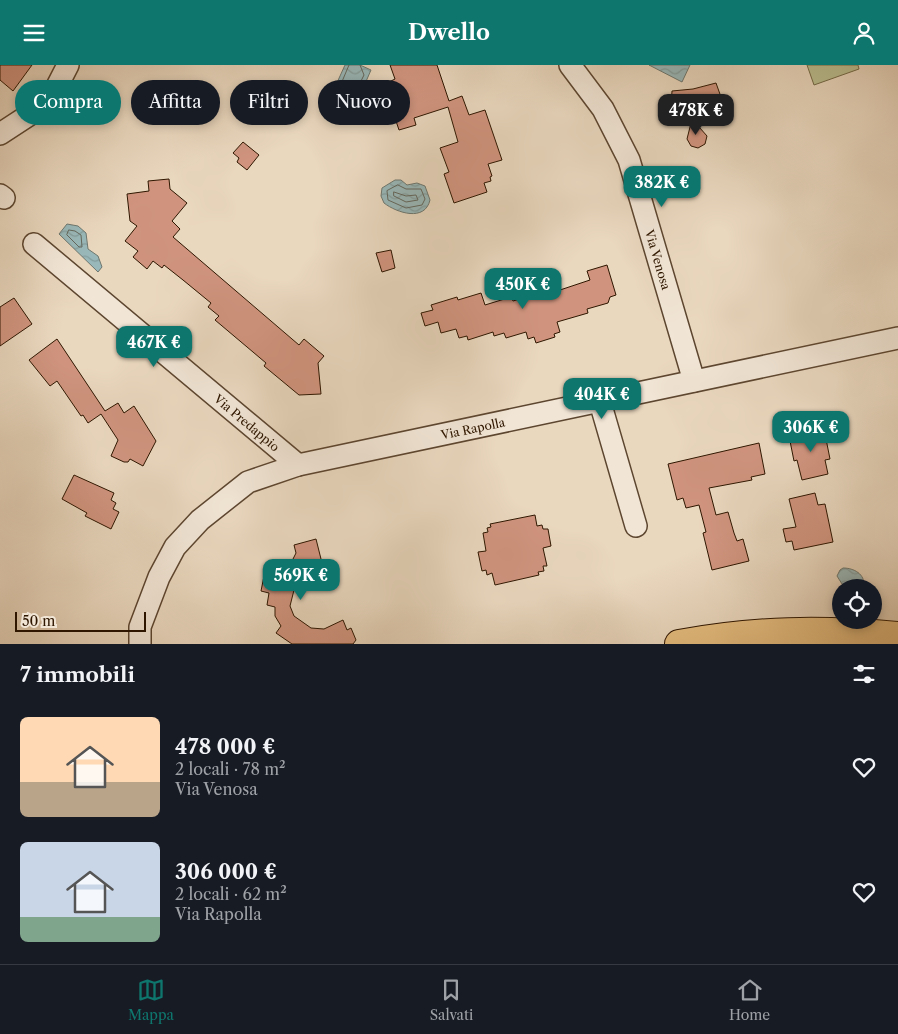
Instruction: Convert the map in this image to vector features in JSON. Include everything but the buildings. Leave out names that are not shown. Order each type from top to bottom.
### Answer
[{"type":"main road","points":[[679,644],[775,631],[827,631],[898,636]]},
{"type":"street","points":[[0,134],[49,102],[68,65]]},
{"type":"street","name":"Via Venosa","points":[[570,65],[603,109],[629,160],[694,381]]},
{"type":"street","name":"Via Predappio","points":[[34,244],[298,465]]},
{"type":"street","name":"Via Rapolla","points":[[140,644],[140,627],[159,577],[175,547],[200,520],[248,482],[298,465],[898,338]]},
{"type":"street","points":[[600,402],[636,526]]},
{"type":"green space","points":[[807,65],[858,65],[859,69],[814,85]]},
{"type":"water","points":[[345,65],[360,65],[371,70],[367,80],[338,80]]},
{"type":"water","points":[[649,65],[690,65],[682,82]]},
{"type":"water","points":[[395,180],[401,180],[407,185],[417,183],[425,186],[430,200],[427,207],[423,211],[410,213],[396,210],[384,203],[381,196],[382,188]]},
{"type":"water","points":[[67,224],[78,226],[86,233],[88,249],[98,256],[102,267],[98,272],[59,234]]},
{"type":"water","points":[[843,568],[851,569],[861,575],[863,579],[839,579],[837,576]]}]
